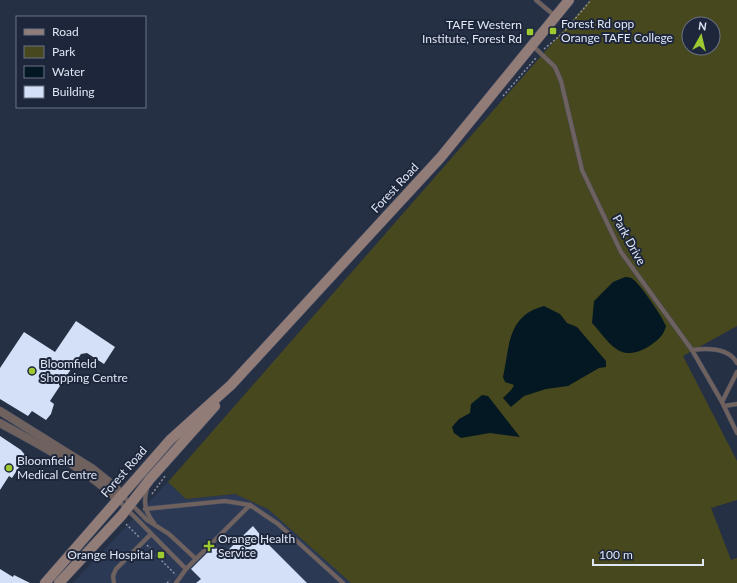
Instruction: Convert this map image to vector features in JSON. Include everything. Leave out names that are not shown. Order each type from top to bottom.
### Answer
[{"type":"main road","name":"Forest Road","points":[[45,583],[86,534],[120,498],[170,440],[231,385],[441,157],[568,0]]},
{"type":"main road","name":"Forest Road","points":[[59,583],[129,506],[150,479],[184,443],[224,396],[231,385]]},
{"type":"street","points":[[0,412],[93,469],[114,486],[120,498]]},
{"type":"street","points":[[0,423],[74,466],[120,498]]},
{"type":"lane","points":[[536,0],[555,16]]},
{"type":"lane","name":"Park Drive","points":[[532,45],[555,67],[561,80],[582,170],[621,252],[692,350],[723,404],[737,433]]},
{"type":"lane","points":[[692,350],[703,349],[722,352],[734,358],[737,363]]},
{"type":"lane","points":[[737,372],[723,404],[737,404]]},
{"type":"lane","points":[[150,479],[145,495],[145,509],[156,525]]},
{"type":"lane","points":[[120,498],[147,520],[169,534],[196,559]]},
{"type":"lane","points":[[145,509],[225,501],[250,505],[278,524],[343,583]]},
{"type":"lane","points":[[176,583],[186,569],[250,505]]},
{"type":"lane","points":[[129,506],[152,534],[186,569]]},
{"type":"lane","points":[[114,583],[113,576],[116,569],[152,534]]},
{"type":"path","points":[[540,53],[548,44],[563,33],[591,0]]},
{"type":"path","points":[[122,522],[141,539]]},
{"type":"path","points":[[146,545],[153,551]]},
{"type":"path","points":[[156,555],[176,574],[167,583]]},
{"type":"shaded area","name":"Orange Health Service","points":[[168,482],[186,499],[235,494],[268,509],[351,583],[73,583]]},
{"type":"green space","points":[[590,0],[737,0],[737,326],[683,356],[737,461],[737,500],[711,508],[731,560],[737,558],[737,583],[351,583],[268,509],[235,494],[186,499],[168,482]]},
{"type":"water","points":[[625,277],[632,278],[638,284],[647,295],[666,326],[662,335],[654,343],[640,351],[631,353],[617,349],[592,323],[594,301],[613,282]]},
{"type":"water","points":[[544,306],[560,314],[567,323],[577,327],[606,361],[606,367],[599,368],[568,386],[546,389],[524,396],[511,407],[503,398],[514,385],[505,382],[503,377],[512,333],[523,317]]},
{"type":"water","points":[[482,395],[488,396],[520,437],[490,433],[461,438],[454,433],[452,427],[459,419],[470,413],[471,404]]},
{"type":"building","name":"Bloomfield Shopping Centre","points":[[76,321],[115,347],[104,364],[87,353],[81,354],[50,401],[54,404],[51,414],[46,420],[32,411],[28,416],[0,399],[0,368],[24,332],[55,352]]},
{"type":"building","name":"Bloomfield Medical Centre","points":[[0,436],[21,450],[25,455],[23,461],[12,478],[9,476],[0,490]]},
{"type":"building","points":[[253,526],[267,543],[307,583],[196,583],[201,579],[191,569],[214,546],[223,555]]},
{"type":"building","points":[[0,569],[13,577],[14,575],[30,583],[0,583]]},
{"type":"place","name":"Forest Rd opp Orange TAFE College","points":[[553,31]]},
{"type":"place","name":"TAFE Western Institute, Forest Rd","points":[[530,32]]},
{"type":"place","name":"Bloomfield Shopping Centre","points":[[32,371]]},
{"type":"place","name":"Bloomfield Medical Centre","points":[[9,468]]},
{"type":"place","name":"Orange Health Service","points":[[209,546]]},
{"type":"place","name":"Orange Hospital","points":[[161,555]]}]
